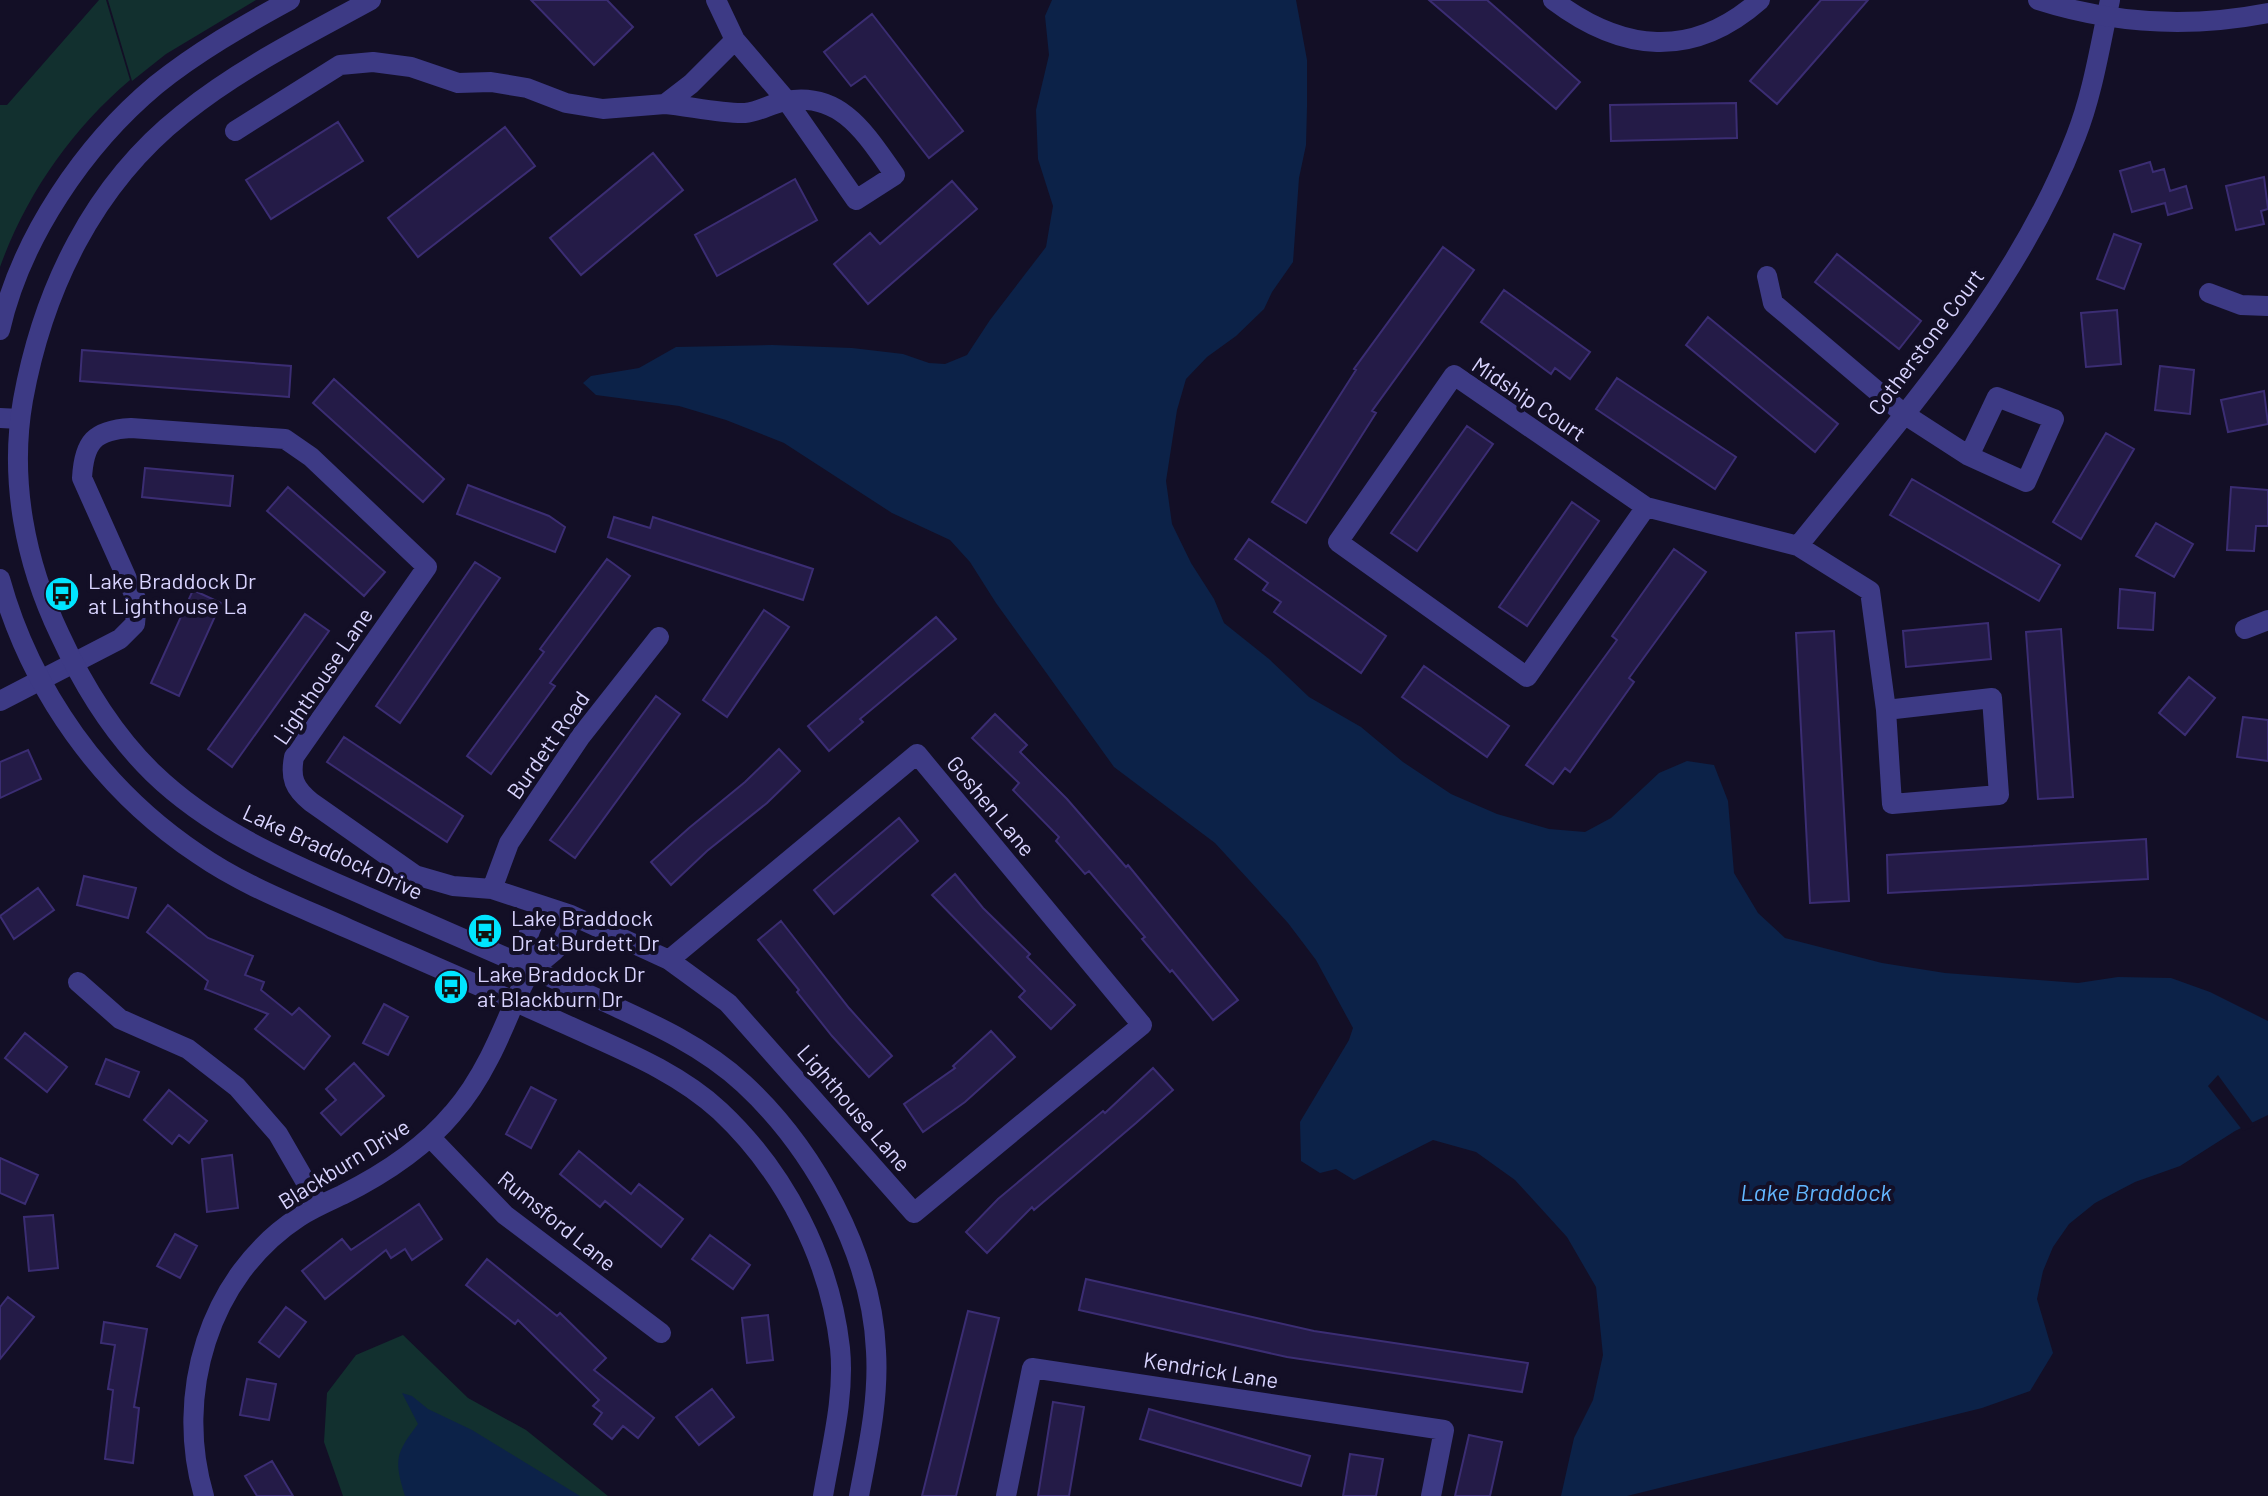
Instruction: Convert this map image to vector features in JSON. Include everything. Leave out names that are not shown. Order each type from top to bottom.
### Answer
[{"type":"street","points":[[0,330],[21,265],[43,222],[85,159],[118,120],[156,85],[290,0]]},
{"type":"street","name":"Lake Braddock Drive","points":[[371,0],[271,55],[181,115],[146,147],[94,212],[56,281],[10,419],[19,496],[39,584],[73,663],[93,697],[134,753],[183,799],[248,843],[659,1028],[709,1057],[742,1082],[771,1112],[821,1180],[844,1223],[861,1268],[876,1346],[876,1389],[859,1496]]},
{"type":"street","points":[[235,131],[340,65],[373,62],[411,67],[458,83],[491,82],[527,88],[566,103],[603,109],[665,104],[746,113],[787,101],[816,100],[847,114],[862,129],[895,175],[856,200],[787,101],[735,40],[716,0]]},
{"type":"street","points":[[1553,0],[1571,14],[1609,33],[1648,43],[1677,42],[1707,32],[1745,14],[1760,0]]},
{"type":"street","points":[[2038,0],[2197,23],[2268,13]]},
{"type":"street","name":"Cotherstone Court","points":[[1798,546],[1904,414],[1996,292],[2056,184],[2078,133],[2108,9]]},
{"type":"street","points":[[665,104],[691,84],[735,40]]},
{"type":"street","points":[[1767,276],[1773,303],[1904,414],[1969,456],[2026,482],[2054,419],[1997,397],[1969,456]]},
{"type":"street","points":[[2209,293],[2241,305],[2268,306]]},
{"type":"street","name":"Midship Court","points":[[1454,375],[1646,507],[1527,677],[1338,542],[1454,375]]},
{"type":"street","name":"Lighthouse Lane","points":[[0,701],[120,639],[135,624],[137,601],[82,478],[83,457],[94,438],[109,429],[131,428],[285,439],[311,457],[427,567],[294,757],[291,773],[296,790],[415,875],[453,886],[492,889],[571,915],[669,960],[728,1003],[914,1213],[1142,1025]]},
{"type":"street","points":[[1646,507],[1798,546],[1870,591],[1886,710],[1892,804],[1999,795],[1992,698],[1886,710]]},
{"type":"street","points":[[0,579],[40,680],[78,739],[107,777],[161,827],[230,875],[619,1048],[688,1087],[718,1109],[744,1136],[790,1199],[811,1238],[826,1279],[840,1349],[840,1387],[823,1496]]},
{"type":"street","points":[[2245,629],[2268,620]]},
{"type":"street","name":"Burdett Road","points":[[492,889],[509,843],[581,736],[659,637]]},
{"type":"street","name":"Goshen Lane","points":[[669,960],[917,754],[1142,1025]]},
{"type":"street","name":"Blackburn Drive","points":[[204,1496],[193,1448],[192,1419],[199,1366],[207,1338],[228,1292],[263,1248],[295,1220],[381,1174],[431,1138],[454,1113],[480,1074],[530,968],[526,941],[542,906]]},
{"type":"street","name":"Blackburn Drive","points":[[530,968],[557,952],[568,932],[571,915]]},
{"type":"street","points":[[78,982],[120,1019],[188,1049],[237,1087],[278,1134],[319,1205]]},
{"type":"street","name":"Rumsford Lane","points":[[431,1138],[505,1215],[661,1333]]},
{"type":"street","name":"Kendrick Lane","points":[[1006,1496],[1032,1368],[1444,1430],[1431,1496]]},
{"type":"green space","points":[[99,0],[106,0],[130,80],[88,120],[53,165],[23,214],[0,267],[0,105],[7,105]]},
{"type":"green space","points":[[108,0],[256,0],[166,54],[132,81]]},
{"type":"green space","points":[[403,1335],[468,1398],[526,1430],[608,1496],[343,1496],[324,1442],[327,1393],[356,1355]]},
{"type":"water","name":"Lake Braddock","points":[[1052,0],[1296,0],[1307,60],[1307,107],[1306,145],[1299,178],[1293,262],[1264,309],[1186,379],[1177,410],[1166,481],[1172,524],[1224,623],[1309,697],[1361,727],[1403,762],[1451,794],[1497,814],[1549,829],[1585,832],[1611,818],[1659,773],[1687,761],[1714,765],[1728,801],[1734,873],[1758,913],[1785,938],[1882,963],[1945,973],[2078,983],[2118,977],[2171,978],[2210,992],[2268,1021],[2268,1115],[2235,1131],[2180,1166],[2135,1182],[2095,1203],[2069,1224],[2053,1247],[2043,1271],[2037,1299],[2053,1353],[2030,1391],[1982,1408],[1627,1496],[1561,1496],[1574,1438],[1593,1400],[1603,1355],[1596,1287],[1567,1237],[1515,1180],[1476,1152],[1433,1140],[1354,1180],[1336,1169],[1320,1173],[1301,1161],[1300,1122],[1349,1040],[1353,1028],[1316,960],[1288,923],[1215,843],[1114,767],[970,562],[950,540],[892,513],[784,443],[726,420],[679,406],[596,395],[583,383],[591,376],[639,368],[676,347],[772,345],[852,348],[903,354],[929,363],[945,364],[967,355],[1046,247],[1053,206],[1038,159],[1036,110],[1049,55],[1045,16]]},
{"type":"water","points":[[402,1393],[472,1430],[580,1496],[405,1496],[399,1474],[399,1458],[418,1424]]},
{"type":"pier","points":[[2218,1075],[2255,1126],[2243,1131],[2208,1086]]},
{"type":"building","points":[[531,0],[607,0],[633,27],[594,65]]},
{"type":"building","points":[[1429,0],[1487,0],[1580,82],[1556,109]]},
{"type":"building","points":[[1821,0],[1868,0],[1777,104],[1750,81]]},
{"type":"building","points":[[872,14],[963,131],[929,158],[865,76],[851,86],[824,52]]},
{"type":"building","points":[[1736,103],[1737,138],[1611,141],[1610,105]]},
{"type":"building","points":[[338,122],[363,161],[271,219],[246,180]]},
{"type":"building","points":[[505,127],[535,166],[418,257],[388,218]]},
{"type":"building","points":[[653,153],[683,190],[581,275],[550,238]]},
{"type":"building","points":[[2150,162],[2153,172],[2164,169],[2170,191],[2186,186],[2192,208],[2168,215],[2165,203],[2132,212],[2120,171]]},
{"type":"building","points":[[2264,177],[2268,209],[2261,211],[2264,224],[2236,230],[2226,186]]},
{"type":"building","points":[[795,179],[817,220],[717,276],[695,235]]},
{"type":"building","points":[[952,181],[977,209],[868,304],[834,264],[870,233],[880,244]]},
{"type":"building","points":[[2114,234],[2141,244],[2124,289],[2097,279]]},
{"type":"building","points":[[1443,247],[1474,270],[1372,411],[1376,413],[1306,523],[1272,502],[1354,369]]},
{"type":"building","points":[[1837,254],[1921,321],[1899,349],[1815,282]]},
{"type":"building","points":[[1504,290],[1590,352],[1570,379],[1555,368],[1551,374],[1481,322]]},
{"type":"building","points":[[2117,310],[2121,364],[2086,367],[2081,313]]},
{"type":"building","points":[[1708,317],[1838,424],[1815,452],[1686,345]]},
{"type":"building","points":[[82,350],[291,366],[289,397],[80,381]]},
{"type":"building","points":[[2160,366],[2194,370],[2190,414],[2155,410]]},
{"type":"building","points":[[1617,378],[1736,457],[1715,489],[1596,409]]},
{"type":"building","points":[[334,379],[444,479],[423,502],[313,403]]},
{"type":"building","points":[[2264,391],[2268,424],[2228,432],[2221,400]]},
{"type":"building","points":[[1467,426],[1493,444],[1417,551],[1391,533]]},
{"type":"building","points":[[2106,433],[2134,449],[2081,539],[2053,522]]},
{"type":"building","points":[[145,468],[233,476],[230,506],[142,497]]},
{"type":"building","points":[[1912,479],[2060,565],[2039,601],[1890,515]]},
{"type":"building","points":[[468,485],[549,516],[565,527],[555,552],[457,514]]},
{"type":"building","points":[[288,487],[385,572],[364,596],[267,511]]},
{"type":"building","points":[[2231,487],[2268,490],[2268,526],[2256,526],[2254,551],[2227,550]]},
{"type":"building","points":[[1572,502],[1599,521],[1527,626],[1499,607]]},
{"type":"building","points":[[614,517],[650,528],[653,517],[813,569],[803,600],[608,537]]},
{"type":"building","points":[[2156,523],[2193,544],[2174,577],[2136,556]]},
{"type":"building","points":[[1249,539],[1386,636],[1361,673],[1274,612],[1281,602],[1263,590],[1268,583],[1235,559]]},
{"type":"building","points":[[1674,549],[1706,572],[1629,678],[1634,682],[1570,772],[1565,768],[1553,784],[1526,765],[1617,640],[1612,636]]},
{"type":"building","points":[[607,559],[630,576],[550,683],[555,686],[491,774],[467,756],[544,652],[540,649]]},
{"type":"building","points":[[475,562],[500,578],[400,723],[376,706]]},
{"type":"building","points":[[2120,589],[2155,593],[2153,630],[2118,628]]},
{"type":"building","points":[[193,590],[221,603],[179,696],[151,683]]},
{"type":"building","points":[[764,610],[789,627],[727,717],[703,700]]},
{"type":"building","points":[[305,614],[329,631],[232,767],[208,749]]},
{"type":"building","points":[[936,617],[956,639],[860,719],[863,722],[829,751],[808,726]]},
{"type":"building","points":[[1988,623],[1991,659],[1906,667],[1903,631]]},
{"type":"building","points":[[2061,629],[2073,797],[2038,799],[2026,632]]},
{"type":"building","points":[[1834,631],[1849,901],[1810,903],[1796,633]]},
{"type":"building","points":[[1424,666],[1509,726],[1487,757],[1402,697]]},
{"type":"building","points":[[2189,677],[2215,698],[2185,735],[2159,713]]},
{"type":"building","points":[[656,696],[680,714],[575,858],[550,840]]},
{"type":"building","points":[[995,714],[1027,745],[1020,752],[1067,799],[1126,867],[1128,865],[1238,1000],[1213,1020],[1142,939],[1145,937],[1089,871],[1085,874],[1056,841],[1059,837],[1013,790],[1019,783],[972,738]]},
{"type":"building","points":[[2243,717],[2268,720],[2268,761],[2237,757]]},
{"type":"building","points":[[344,737],[463,816],[447,842],[327,762]]},
{"type":"building","points":[[779,749],[800,771],[671,885],[651,862]]},
{"type":"building","points":[[28,750],[41,779],[0,798],[0,762]]},
{"type":"building","points":[[899,818],[918,841],[834,914],[814,890]]},
{"type":"building","points":[[2146,839],[2148,879],[1888,893],[1887,855]]},
{"type":"building","points":[[955,874],[983,908],[1030,954],[1027,957],[1075,1005],[1051,1029],[1019,997],[1025,991],[932,895]]},
{"type":"building","points":[[84,876],[136,888],[128,918],[77,905]]},
{"type":"building","points":[[38,888],[54,910],[14,939],[0,916]]},
{"type":"building","points":[[168,905],[208,938],[253,956],[245,975],[264,982],[261,990],[292,1015],[299,1008],[330,1036],[304,1069],[255,1029],[268,1014],[205,989],[208,981],[147,932]]},
{"type":"building","points":[[781,921],[849,1008],[892,1056],[869,1077],[832,1036],[758,940]]},
{"type":"building","points":[[384,1004],[408,1017],[388,1055],[363,1043]]},
{"type":"building","points":[[991,1031],[1015,1057],[965,1102],[923,1132],[904,1104],[955,1068],[953,1066]]},
{"type":"building","points":[[25,1033],[67,1067],[47,1092],[5,1058]]},
{"type":"building","points":[[106,1059],[139,1072],[129,1097],[96,1084]]},
{"type":"building","points":[[354,1063],[384,1096],[341,1135],[321,1113],[336,1100],[326,1089]]},
{"type":"building","points":[[1153,1068],[1173,1090],[1136,1123],[1034,1210],[1032,1207],[987,1253],[966,1232],[998,1199],[1103,1111],[1105,1113]]},
{"type":"building","points":[[531,1087],[556,1100],[531,1148],[506,1134]]},
{"type":"building","points":[[169,1090],[207,1121],[189,1143],[179,1135],[172,1144],[144,1120]]},
{"type":"building","points":[[579,1151],[631,1194],[639,1184],[683,1219],[661,1247],[605,1201],[600,1207],[560,1174]]},
{"type":"building","points":[[232,1155],[238,1208],[207,1212],[202,1159]]},
{"type":"building","points":[[0,1158],[38,1175],[25,1204],[0,1193]]},
{"type":"building","points":[[419,1204],[442,1239],[412,1260],[405,1249],[391,1258],[386,1250],[325,1299],[302,1271],[342,1239],[351,1250]]},
{"type":"building","points":[[53,1215],[58,1268],[29,1271],[24,1217]]},
{"type":"building","points":[[175,1234],[197,1246],[180,1278],[157,1266]]},
{"type":"building","points":[[710,1235],[750,1265],[733,1289],[692,1259]]},
{"type":"building","points":[[487,1259],[557,1316],[560,1313],[606,1358],[594,1370],[654,1418],[638,1438],[623,1426],[612,1439],[594,1424],[602,1413],[593,1406],[599,1400],[518,1320],[515,1324],[466,1285]]},
{"type":"building","points":[[1086,1279],[1314,1331],[1528,1363],[1522,1392],[1287,1357],[1079,1310]]},
{"type":"building","points":[[8,1297],[34,1317],[0,1359],[0,1307]]},
{"type":"building","points":[[286,1307],[306,1322],[279,1357],[259,1342]]},
{"type":"building","points":[[968,1311],[999,1318],[956,1496],[922,1496]]},
{"type":"building","points":[[768,1315],[773,1360],[747,1363],[742,1318]]},
{"type":"building","points":[[104,1322],[147,1329],[134,1407],[139,1408],[133,1463],[105,1459],[113,1390],[108,1389],[115,1345],[101,1343]]},
{"type":"building","points":[[247,1379],[276,1384],[269,1420],[240,1415]]},
{"type":"building","points":[[712,1389],[734,1417],[699,1445],[676,1417]]},
{"type":"building","points":[[1053,1402],[1084,1407],[1069,1496],[1038,1496]]},
{"type":"building","points":[[1149,1409],[1310,1456],[1301,1486],[1140,1439]]},
{"type":"building","points":[[1469,1435],[1502,1442],[1490,1496],[1455,1496]]},
{"type":"building","points":[[1350,1454],[1383,1459],[1376,1496],[1343,1496]]},
{"type":"building","points":[[272,1461],[293,1496],[257,1496],[245,1476]]},
{"type":"place","name":"Lake Braddock Dr at Lighthouse La","points":[[62,594]]},
{"type":"place","name":"Lake Braddock Dr at Burdett Dr","points":[[485,931]]},
{"type":"place","name":"Lake Braddock Dr at Blackburn Dr","points":[[451,987]]}]
